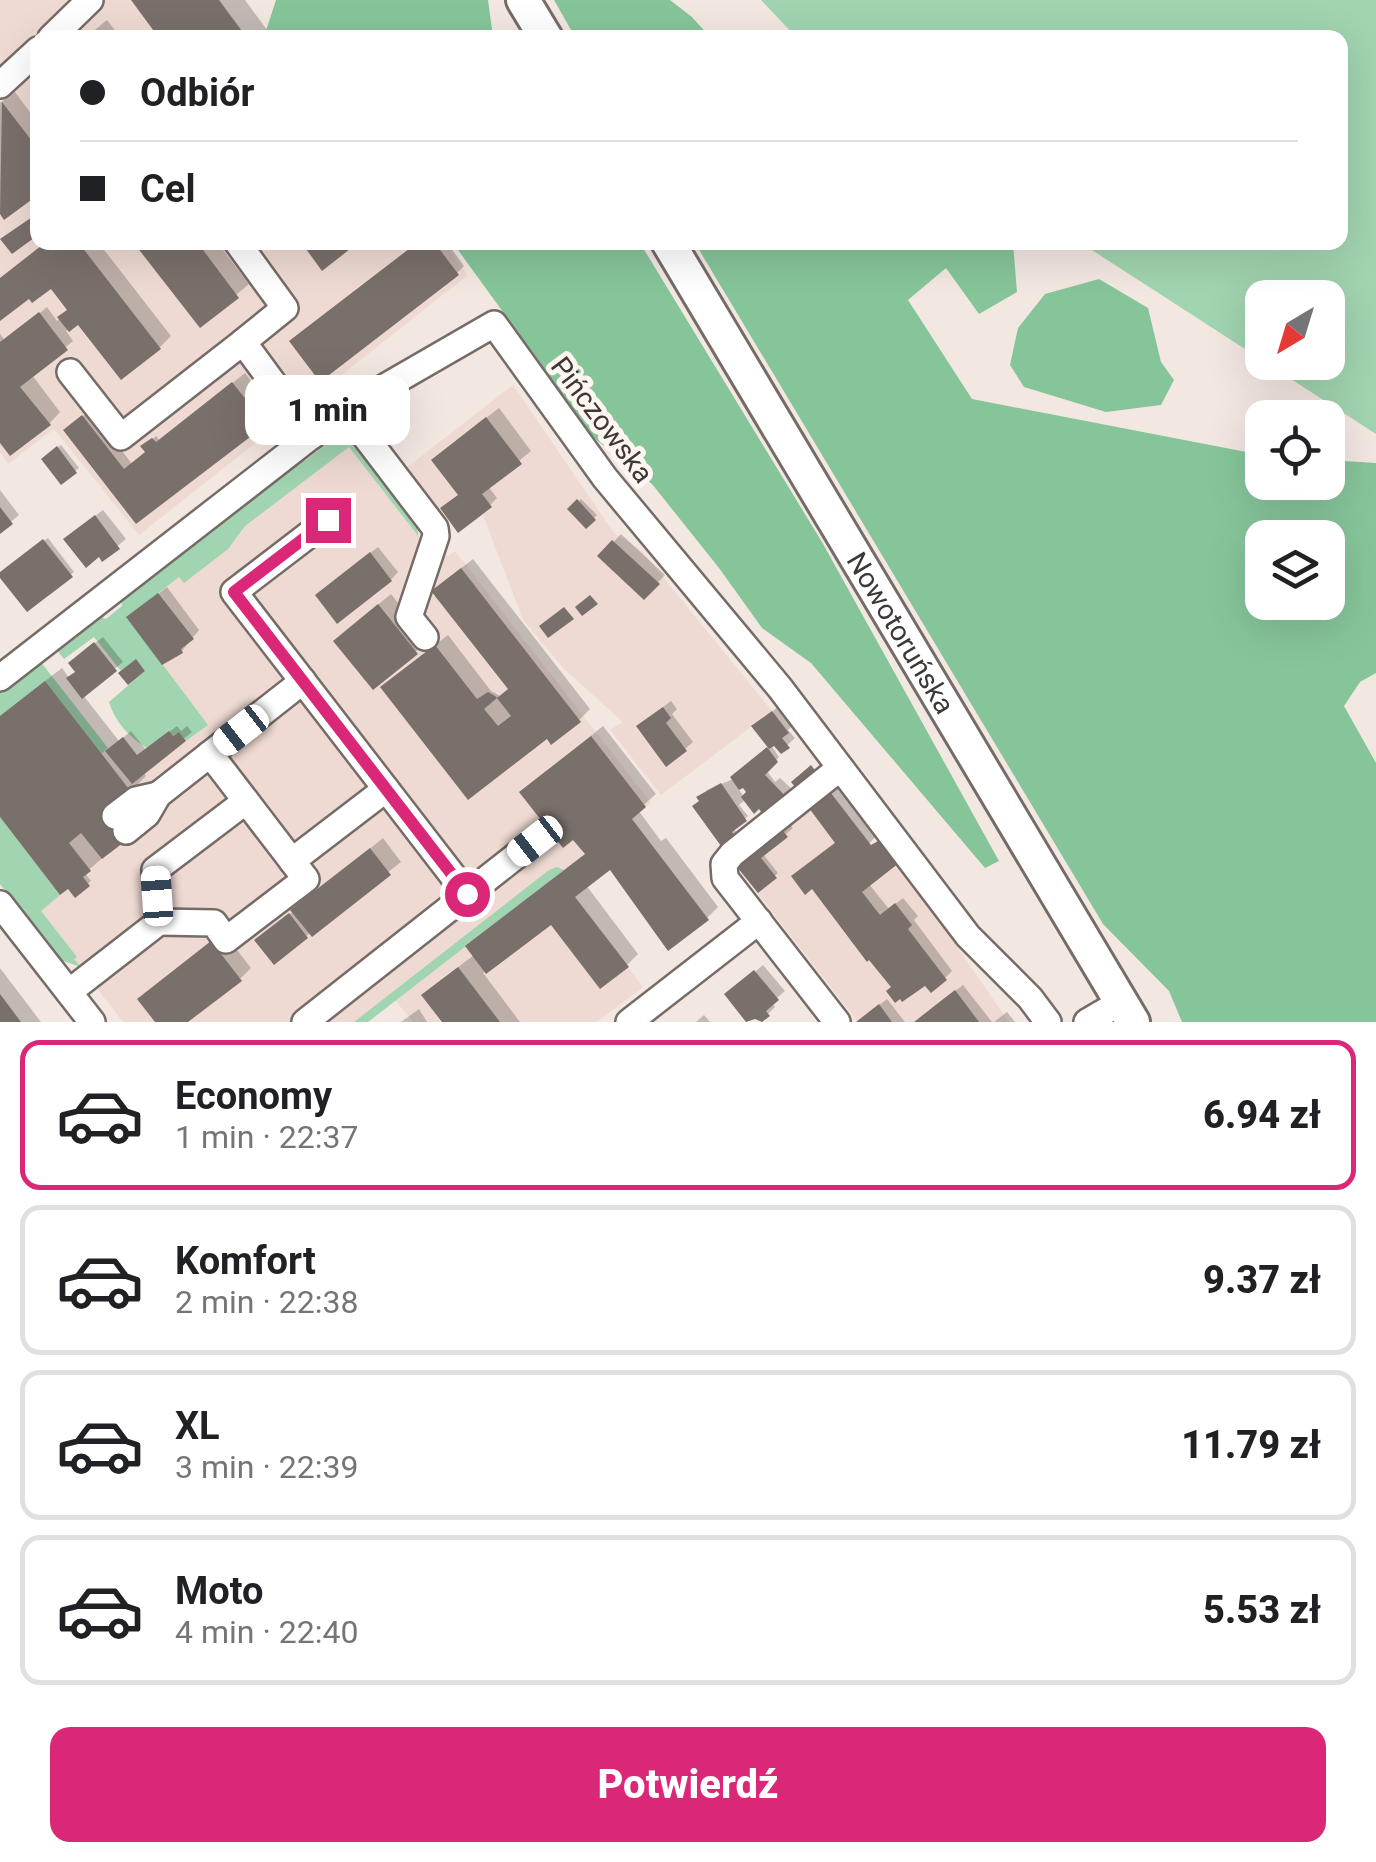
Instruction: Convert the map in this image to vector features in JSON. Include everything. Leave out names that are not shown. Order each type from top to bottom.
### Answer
[{"type":"main road","points":[[523,0],[541,30]]},
{"type":"main road","name":"Nowotoruńska","points":[[673,250],[1127,1012]]},
{"type":"street","points":[[58,30],[90,0]]},
{"type":"street","points":[[0,86],[30,58]]},
{"type":"street","points":[[70,372],[121,436],[285,308],[243,250]]},
{"type":"street","name":"Pińczowska","points":[[0,678],[345,410],[494,324],[605,478],[780,688],[968,936],[1030,998],[1048,1022]]},
{"type":"street","points":[[243,342],[312,436]]},
{"type":"street","points":[[345,410],[435,528],[436,536],[409,617],[424,636]]},
{"type":"street","points":[[328,520],[234,592],[467,894]]},
{"type":"street","points":[[120,824],[136,800],[158,795],[302,682]]},
{"type":"street","points":[[68,992],[159,922],[214,924],[226,940],[306,879],[210,754]]},
{"type":"street","points":[[837,1022],[725,878],[724,864],[840,768]]},
{"type":"street","points":[[292,861],[386,789]]},
{"type":"street","points":[[159,922],[155,870],[246,801]]},
{"type":"street","points":[[305,1022],[535,841]]},
{"type":"street","points":[[0,904],[92,1022]]},
{"type":"street","points":[[629,1022],[759,921]]},
{"type":"street","points":[[1088,1022],[1127,1012]]},
{"type":"shaded area","points":[[0,0],[219,0],[242,30],[30,30],[30,250],[450,250],[468,275],[139,535],[54,429],[8,464],[0,452]]},
{"type":"shaded area","points":[[513,385],[614,533],[641,550],[772,711],[661,795],[610,730],[623,722],[564,669],[523,620],[483,515],[458,533],[406,468]]},
{"type":"shaded area","points":[[342,437],[419,537],[448,556],[455,551],[651,803],[558,875],[643,987],[597,1022],[413,1022],[395,1000],[368,1022],[123,1022],[0,863],[0,699],[40,668],[131,784],[195,734],[105,620]]},
{"type":"shaded area","points":[[827,788],[870,845],[880,840],[899,863],[1009,1022],[858,1022],[733,862]]},
{"type":"green space","points":[[276,0],[488,0],[492,30],[266,30]]},
{"type":"green space","points":[[554,0],[670,0],[704,30],[571,30]]},
{"type":"green space","points":[[761,0],[1376,0],[1376,434],[1345,414],[1345,400],[1323,400],[1292,380],[1345,380],[1345,280],[1245,280],[1245,349],[1092,250],[1348,250],[1348,30],[789,30]]},
{"type":"green space","points":[[458,250],[644,250],[822,542],[999,861],[985,868],[811,663],[762,628],[652,484],[594,438]]},
{"type":"green space","points":[[699,250],[1014,250],[1017,292],[979,314],[946,268],[908,300],[972,399],[1245,452],[1245,500],[1345,500],[1345,461],[1376,463],[1376,673],[1360,682],[1344,706],[1376,763],[1376,1022],[1182,1022],[1169,991],[1103,924]]},
{"type":"green space","points":[[1099,279],[1148,308],[1161,362],[1174,380],[1161,405],[1106,412],[1024,387],[1010,365],[1018,328],[1045,294]]},
{"type":"green space","points":[[338,435],[354,443],[416,524],[419,537],[349,447],[245,526],[228,549],[184,583],[179,577],[127,617],[208,725],[186,741],[179,732],[147,748],[124,729],[109,702],[145,671],[136,660],[121,671],[94,637],[64,659],[56,649],[99,616],[106,619],[122,606],[121,598],[292,464],[306,460]]},
{"type":"green space","points":[[40,661],[108,748],[101,754],[45,682],[0,716],[0,691]]},
{"type":"green space","points":[[0,817],[60,895],[41,911],[81,967],[60,960],[0,884]]},
{"type":"green space","points":[[549,870],[564,870],[368,1022],[354,1022]]},
{"type":"building","points":[[131,0],[219,0],[241,30],[153,30]]},
{"type":"building","points":[[2,102],[30,139],[30,201],[4,220],[0,214]]},
{"type":"building","points":[[30,218],[30,241],[12,254],[0,239]]},
{"type":"building","points":[[36,250],[84,250],[161,349],[121,380],[78,325],[69,332],[57,317],[67,310],[51,289],[32,303],[29,299],[0,321],[0,278]]},
{"type":"building","points":[[139,250],[203,250],[239,298],[200,328]]},
{"type":"building","points":[[307,250],[349,250],[322,271]]},
{"type":"building","points":[[408,250],[440,250],[459,275],[320,382],[289,341]]},
{"type":"building","points":[[39,312],[68,350],[20,387],[51,425],[10,456],[0,443],[0,342]]},
{"type":"building","points":[[232,382],[266,425],[136,524],[63,430],[82,415],[124,469],[145,452],[140,446],[152,438],[156,442]]},
{"type":"building","points":[[486,417],[522,464],[482,494],[492,507],[458,533],[440,508],[458,495],[431,460]]},
{"type":"building","points":[[57,446],[77,473],[61,485],[41,459]]},
{"type":"building","points":[[577,499],[596,520],[586,529],[567,509]]},
{"type":"building","points":[[0,507],[13,524],[0,534]]},
{"type":"building","points":[[95,515],[120,549],[102,562],[99,557],[86,568],[63,539]]},
{"type":"building","points":[[43,539],[73,577],[27,612],[0,578],[0,572]]},
{"type":"building","points":[[612,540],[660,584],[644,600],[597,556]]},
{"type":"building","points":[[370,552],[392,581],[337,624],[315,595]]},
{"type":"building","points":[[461,568],[581,722],[551,745],[547,739],[468,800],[380,687],[435,645],[477,699],[488,692],[497,698],[508,689],[431,591]],"holes":[[[497,698],[511,716],[498,726],[484,709]]]},
{"type":"building","points":[[158,593],[194,639],[181,649],[183,653],[162,665],[126,617]]},
{"type":"building","points":[[590,595],[598,604],[582,616],[575,607]]},
{"type":"building","points":[[378,604],[418,654],[373,690],[333,641]]},
{"type":"building","points":[[564,607],[574,619],[548,638],[539,626]]},
{"type":"building","points":[[94,642],[117,671],[82,699],[66,678],[75,672],[68,663]]},
{"type":"building","points":[[136,659],[145,671],[128,685],[118,673]]},
{"type":"building","points":[[45,681],[132,793],[128,839],[102,859],[81,833],[69,843],[91,871],[83,877],[90,886],[75,898],[68,889],[60,895],[0,817],[0,716]]},
{"type":"building","points":[[663,707],[671,718],[666,723],[687,751],[666,767],[636,726]]},
{"type":"building","points":[[772,711],[789,733],[782,738],[790,748],[781,754],[774,746],[769,749],[751,726]]},
{"type":"building","points":[[169,731],[173,736],[179,732],[186,741],[132,784],[105,751],[123,737],[137,755]]},
{"type":"building","points":[[591,736],[646,807],[632,819],[709,920],[668,951],[610,870],[575,897],[629,967],[600,989],[551,925],[486,974],[465,946],[585,854],[573,840],[563,848],[519,792]]},
{"type":"building","points":[[767,747],[778,762],[765,775],[791,802],[767,820],[759,809],[754,814],[741,797],[746,792],[743,788],[739,790],[730,777]]},
{"type":"building","points":[[811,765],[820,777],[800,793],[791,782]]},
{"type":"building","points":[[721,783],[747,821],[732,832],[737,839],[721,846],[692,806],[699,801],[696,797]]},
{"type":"building","points":[[827,788],[871,845],[880,840],[899,863],[862,892],[880,915],[895,903],[912,925],[908,929],[947,980],[931,993],[925,986],[895,1003],[886,991],[891,987],[812,889],[805,895],[791,876],[835,843],[806,804]]},
{"type":"building","points":[[779,826],[788,837],[761,858],[777,878],[758,893],[733,862]]},
{"type":"building","points":[[370,848],[391,875],[312,937],[290,910]]},
{"type":"building","points":[[289,913],[308,938],[274,965],[254,940]]},
{"type":"building","points":[[211,941],[242,981],[188,1022],[155,1022],[137,999]]},
{"type":"building","points":[[458,967],[500,1022],[442,1022],[421,995]]},
{"type":"building","points":[[754,970],[779,1000],[766,1011],[770,1016],[762,1022],[746,1022],[724,994]]},
{"type":"building","points":[[955,990],[979,1022],[914,1022],[942,1000]]},
{"type":"building","points":[[0,994],[21,1022],[0,1022]]},
{"type":"building","points":[[879,1004],[892,1022],[856,1022]]},
{"type":"route","points":[[328,520],[234,592],[467,894]]}]
